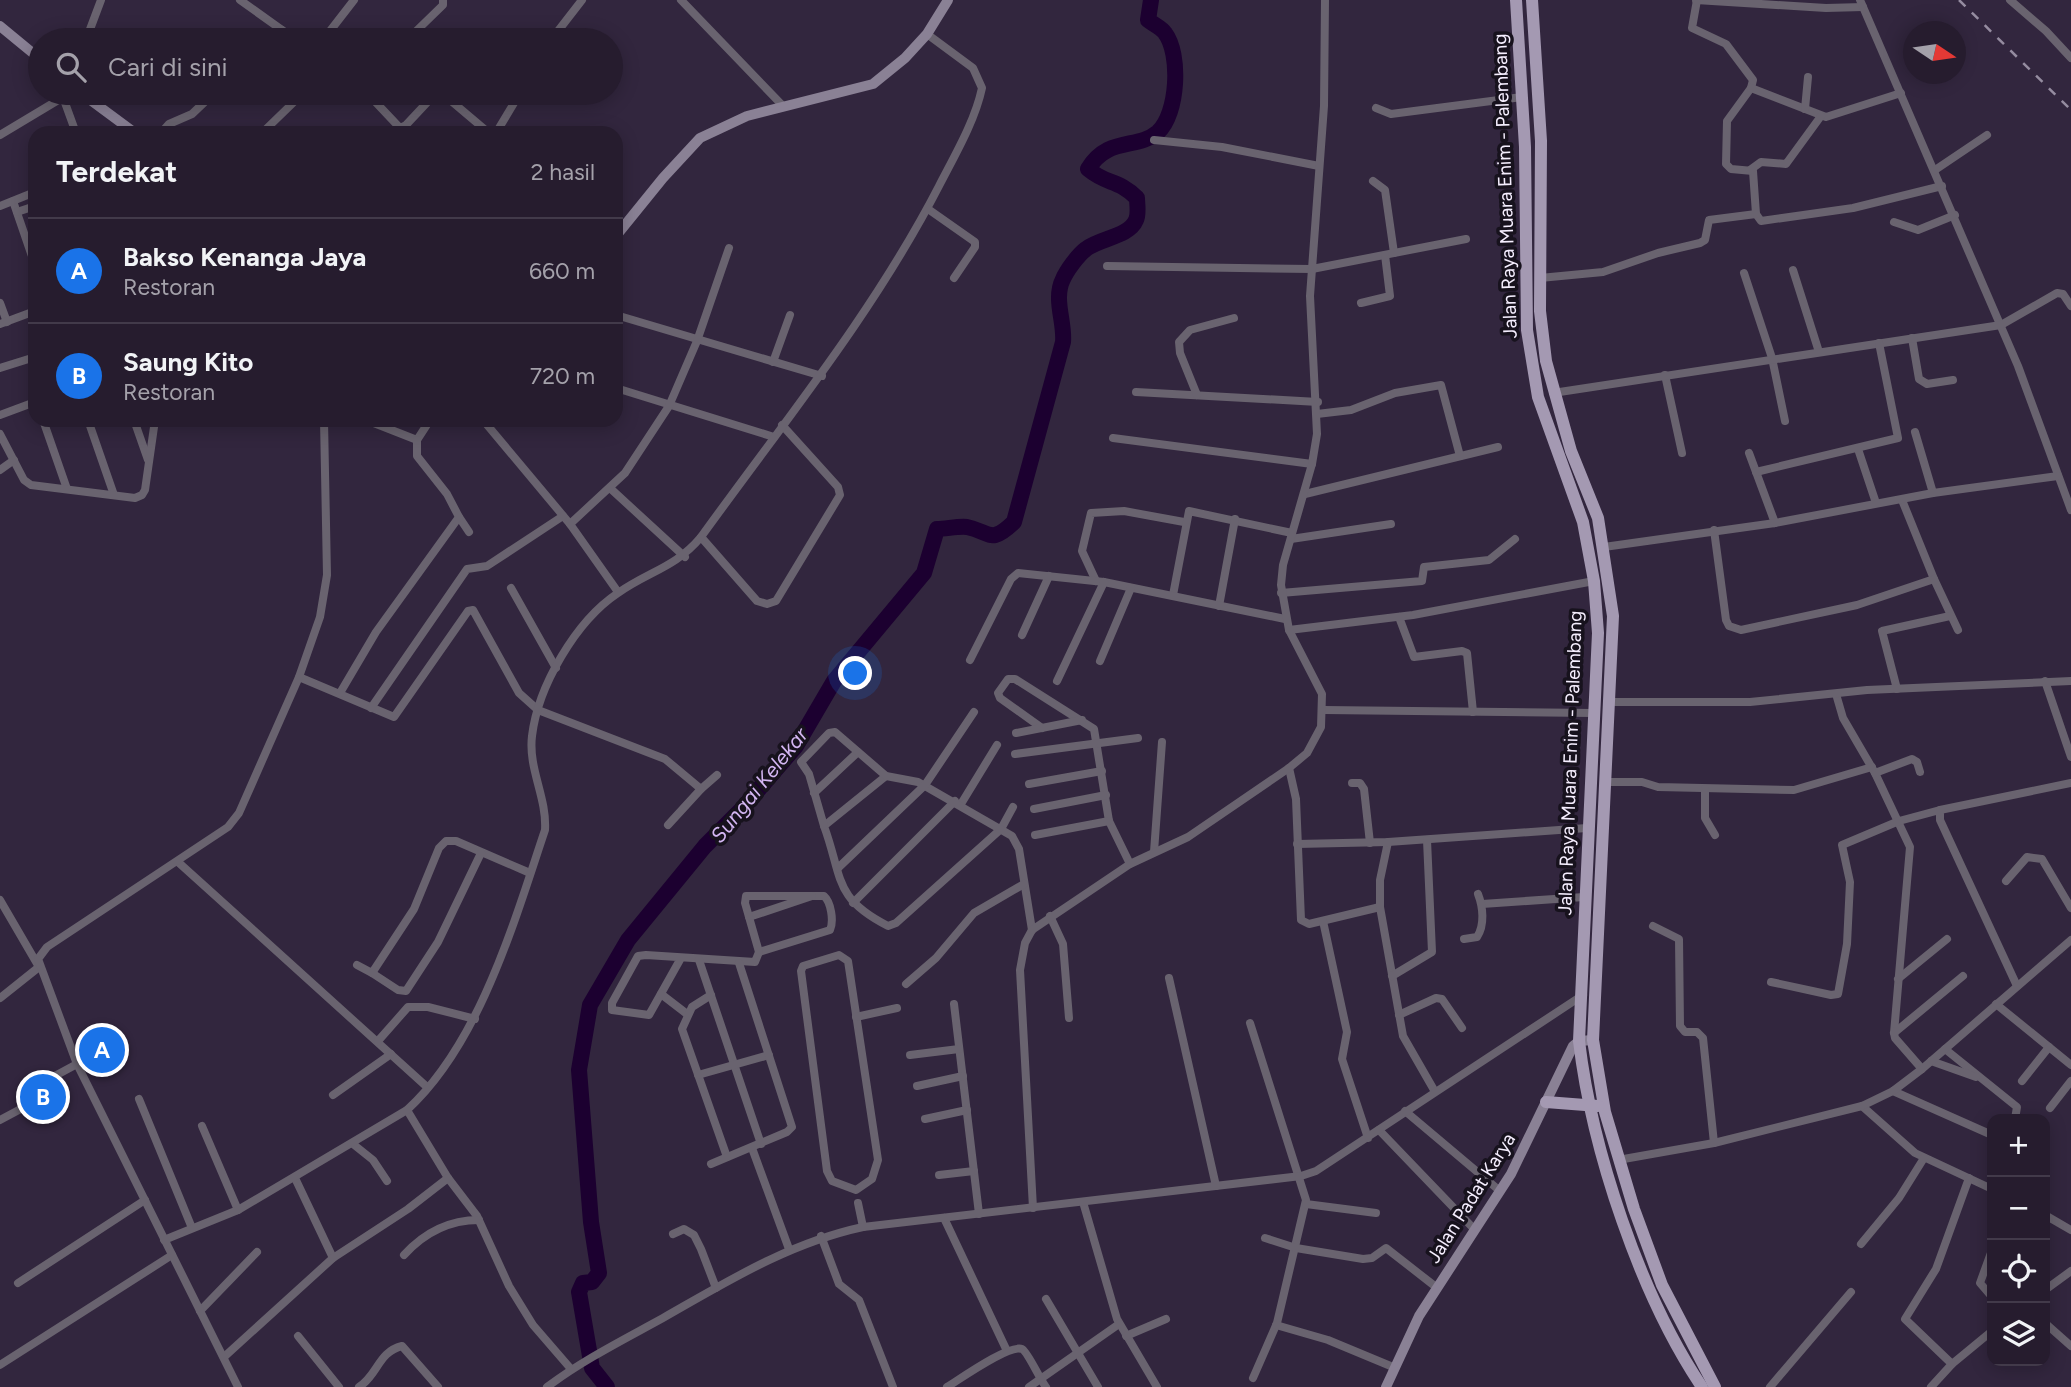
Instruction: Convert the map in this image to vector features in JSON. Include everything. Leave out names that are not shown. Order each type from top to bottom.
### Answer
[{"type":"main road","name":"Jalan Raya Muara Enim - Palembang","points":[[1516,0],[1522,97],[1525,288],[1532,365],[1538,397],[1583,522],[1594,581],[1598,633],[1583,903],[1579,1041],[1583,1075],[1598,1106],[1662,1285],[1715,1387]]},
{"type":"main road","name":"Jalan Raya Muara Enim - Palembang","points":[[1532,0],[1541,141],[1542,330],[1553,393],[1598,518],[1613,616],[1593,1040],[1598,1106],[1614,1195],[1642,1273],[1702,1387]]},
{"type":"main road","points":[[1583,903],[1599,909]]},
{"type":"main road","points":[[1546,1101],[1598,1106]]},
{"type":"street","points":[[90,28],[101,0]]},
{"type":"street","points":[[240,0],[279,28]]},
{"type":"street","points":[[332,28],[354,0]]},
{"type":"street","points":[[419,28],[443,5],[443,0]]},
{"type":"street","points":[[560,28],[582,0]]},
{"type":"street","points":[[681,0],[783,106]]},
{"type":"street","points":[[623,227],[663,177],[700,138],[747,116],[873,84],[905,58],[927,34],[948,0]]},
{"type":"street","points":[[1033,1208],[1020,970],[1025,943],[1032,930],[1130,864],[1188,837],[1289,768],[1314,744],[1321,727],[1324,710],[1317,680],[1289,630],[1281,593],[1283,565],[1312,464],[1318,402],[1312,346],[1312,269],[1324,106],[1325,0]]},
{"type":"street","points":[[1756,214],[1754,173],[1750,170],[1727,168],[1726,125],[1729,116],[1751,88],[1753,80],[1730,47],[1692,28],[1697,0],[1826,8],[1862,4],[2001,325],[2058,476],[2069,497],[2071,510]]},
{"type":"street","points":[[2010,0],[2046,31],[2071,58]]},
{"type":"street","points":[[0,26],[28,49]]},
{"type":"street","points":[[164,1240],[239,1210],[407,1110],[427,1087],[475,1019],[545,830],[546,816],[533,772],[531,748],[538,710],[556,668],[587,618],[618,592],[685,557],[782,425],[822,376],[904,253],[928,209],[982,88],[973,68],[927,34]]},
{"type":"street","points":[[1805,109],[1808,77]]},
{"type":"street","points":[[1751,88],[1821,116],[1837,116],[1900,93]]},
{"type":"street","points":[[1376,108],[1391,114],[1522,97]]},
{"type":"street","points":[[0,135],[48,105]]},
{"type":"street","points":[[69,105],[74,126]]},
{"type":"street","points":[[97,105],[126,126]]},
{"type":"street","points":[[167,126],[187,117],[200,105]]},
{"type":"street","points":[[269,126],[291,105]]},
{"type":"street","points":[[377,105],[395,126]]},
{"type":"street","points":[[402,126],[424,105]]},
{"type":"street","points":[[456,105],[481,126]]},
{"type":"street","points":[[500,126],[513,105]]},
{"type":"street","points":[[1750,170],[1761,162],[1786,164],[1821,116]]},
{"type":"street","points":[[1935,170],[1987,135]]},
{"type":"street","points":[[1154,141],[1222,147],[1319,166]]},
{"type":"street","points":[[1361,303],[1390,296],[1385,190],[1373,181]]},
{"type":"street","points":[[1540,278],[1603,272],[1658,253],[1700,243],[1705,240],[1709,220],[1756,214],[1765,221],[1853,208],[1942,186]]},
{"type":"street","points":[[0,206],[28,195]]},
{"type":"street","points":[[13,201],[28,243]]},
{"type":"street","points":[[17,212],[28,208]]},
{"type":"street","points":[[928,209],[975,242],[975,247],[954,278]]},
{"type":"street","points":[[1894,222],[1918,230],[1955,215]]},
{"type":"street","points":[[1107,266],[1312,269],[1466,239]]},
{"type":"street","points":[[371,708],[467,569],[487,566],[567,520],[611,489],[669,407],[697,341],[729,248]]},
{"type":"street","points":[[1793,270],[1819,352]]},
{"type":"street","points":[[1744,273],[1772,358],[1785,421]]},
{"type":"street","points":[[1553,393],[2001,325],[2055,293],[2063,295],[2071,306]]},
{"type":"street","points":[[0,303],[3,323],[28,314]]},
{"type":"street","points":[[773,362],[790,315]]},
{"type":"street","points":[[623,317],[822,376]]},
{"type":"street","points":[[1197,395],[1180,353],[1179,342],[1191,330],[1234,318]]},
{"type":"street","points":[[1912,338],[1919,379],[1927,384],[1953,380]]},
{"type":"street","points":[[1756,472],[1898,437],[1879,343]]},
{"type":"street","points":[[0,368],[28,358]]},
{"type":"street","points":[[1665,375],[1682,453]]},
{"type":"street","points":[[1317,414],[1350,410],[1395,393],[1441,385],[1460,456]]},
{"type":"street","points":[[623,391],[669,407],[774,437]]},
{"type":"street","points":[[1136,392],[1318,402]]},
{"type":"street","points":[[0,415],[28,405]]},
{"type":"street","points":[[701,537],[757,601],[767,604],[776,601],[840,495],[838,487],[782,425]]},
{"type":"street","points":[[45,427],[67,489]]},
{"type":"street","points":[[90,427],[114,495]]},
{"type":"street","points":[[136,427],[149,463]]},
{"type":"street","points":[[0,434],[24,480],[31,485],[114,495],[142,495],[154,427]]},
{"type":"street","points":[[0,998],[38,967],[39,956],[47,947],[178,862],[234,821],[299,677],[317,630],[325,590],[324,427]]},
{"type":"street","points":[[384,427],[417,440]]},
{"type":"street","points":[[425,427],[417,440],[417,456],[447,494],[469,532]]},
{"type":"street","points":[[489,427],[567,520],[618,592]]},
{"type":"street","points":[[1915,432],[1933,493]]},
{"type":"street","points":[[1113,438],[1312,464]]},
{"type":"street","points":[[1305,494],[1498,447]]},
{"type":"street","points":[[1858,449],[1876,503]]},
{"type":"street","points":[[1749,453],[1775,523]]},
{"type":"street","points":[[0,470],[14,460]]},
{"type":"street","points":[[1604,547],[1775,523],[1933,493],[2058,476]]},
{"type":"street","points":[[611,489],[685,557]]},
{"type":"street","points":[[1902,500],[1958,630]]},
{"type":"street","points":[[1100,582],[1082,551],[1091,513],[1121,510],[1184,522]]},
{"type":"street","points":[[1173,596],[1184,522],[1192,510],[1235,519],[1292,536],[1391,524]]},
{"type":"street","points":[[341,693],[376,632],[459,517]]},
{"type":"street","points":[[1219,606],[1235,519]]},
{"type":"street","points":[[1714,530],[1726,620],[1735,629],[1846,608],[1934,579]]},
{"type":"street","points":[[1281,593],[1422,581],[1424,567],[1489,560],[1515,540]]},
{"type":"street","points":[[970,660],[1014,575],[1023,572],[1100,582],[1285,619]]},
{"type":"street","points":[[1022,635],[1049,576]]},
{"type":"street","points":[[1289,630],[1399,617],[1509,599],[1594,581]]},
{"type":"street","points":[[1058,681],[1100,582]]},
{"type":"street","points":[[511,588],[556,668]]},
{"type":"street","points":[[1100,661],[1132,588]]},
{"type":"street","points":[[299,677],[392,717],[397,716],[468,611],[473,610],[519,693],[538,710],[665,759],[701,789]]},
{"type":"street","points":[[1897,689],[1882,631],[1950,616]]},
{"type":"street","points":[[1399,617],[1414,656],[1462,651],[1467,653],[1474,712]]},
{"type":"street","points":[[1042,728],[1000,698],[998,693],[1008,680],[1014,678],[1094,729],[1109,821],[1130,864]]},
{"type":"street","points":[[2045,681],[2071,757]]},
{"type":"street","points":[[1608,702],[1727,703],[1897,689],[2071,681]]},
{"type":"street","points":[[1836,694],[1843,718],[1899,821],[1910,852],[1894,1033],[1895,1038],[1922,1069]]},
{"type":"street","points":[[1324,710],[1593,713]]},
{"type":"street","points":[[838,868],[925,785],[974,712]]},
{"type":"street","points":[[1016,733],[1082,720]]},
{"type":"street","points":[[1013,807],[1001,829],[892,926],[853,903],[842,889],[809,774],[801,762],[829,733],[835,732],[886,776],[925,785],[1001,829],[1016,842],[1032,930]]},
{"type":"street","points":[[1015,754],[1138,738]]},
{"type":"street","points":[[1154,852],[1161,742]]},
{"type":"street","points":[[853,903],[958,803],[997,745]]},
{"type":"street","points":[[814,793],[858,752]]},
{"type":"street","points":[[1605,782],[1642,782],[1657,787],[1794,790],[1912,759],[1917,762],[1920,772]]},
{"type":"street","points":[[1289,768],[1296,799],[1301,920],[1309,924],[1380,907]]},
{"type":"street","points":[[1029,784],[1102,771]]},
{"type":"street","points":[[668,825],[701,789],[718,775]]},
{"type":"street","points":[[824,826],[886,776]]},
{"type":"street","points":[[1352,783],[1360,783],[1364,789],[1370,843]]},
{"type":"street","points":[[1771,982],[1831,995],[1838,994],[1847,944],[1850,882],[1842,845],[1899,821],[1944,807],[2071,783]]},
{"type":"street","points":[[1705,789],[1705,818],[1715,835]]},
{"type":"street","points":[[1034,809],[1106,795]]},
{"type":"street","points":[[1940,810],[1940,820],[2017,986]]},
{"type":"street","points":[[1035,835],[1109,821]]},
{"type":"street","points":[[1297,844],[1427,840],[1587,828]]},
{"type":"street","points":[[372,973],[414,909],[443,842],[452,840],[530,873]]},
{"type":"street","points":[[1392,976],[1430,954],[1433,948],[1427,840]]},
{"type":"street","points":[[1388,842],[1380,880],[1380,907],[1399,1015],[1404,1041],[1434,1090]]},
{"type":"street","points":[[357,965],[398,990],[406,991],[438,942],[481,853]]},
{"type":"street","points":[[2006,881],[2027,857],[2042,859],[2071,908]]},
{"type":"street","points":[[178,862],[427,1087]]},
{"type":"street","points":[[906,984],[936,958],[974,913],[1024,884]]},
{"type":"street","points":[[681,958],[649,1015],[612,1010],[612,1003],[638,956],[681,958],[740,963],[755,962],[759,952],[745,899],[750,894],[824,896],[828,900],[832,923],[830,930],[759,952]]},
{"type":"street","points":[[1464,939],[1477,937],[1482,929],[1482,904],[1478,894]]},
{"type":"street","points":[[749,917],[812,897]]},
{"type":"street","points":[[0,900],[38,967],[77,1064],[238,1387]]},
{"type":"street","points":[[1482,904],[1583,903]]},
{"type":"street","points":[[1050,916],[1063,944],[1069,1018]]},
{"type":"street","points":[[1323,921],[1347,1032],[1342,1059],[1368,1138]]},
{"type":"street","points":[[1654,926],[1679,939],[1680,1026],[1685,1032],[1697,1032],[1703,1038],[1714,1143]]},
{"type":"street","points":[[1898,979],[1947,939]]},
{"type":"street","points":[[1618,1160],[1714,1143],[1862,1106],[1894,1091],[2071,940]]},
{"type":"street","points":[[857,1196],[872,1179],[878,1166],[846,957],[839,955],[802,967],[827,1171],[832,1181],[857,1196],[863,1227]]},
{"type":"street","points":[[699,960],[734,1063],[756,1146],[789,1249]]},
{"type":"street","points":[[711,1164],[787,1132],[792,1127],[740,963]]},
{"type":"street","points":[[1894,1033],[1963,976]]},
{"type":"street","points":[[1169,978],[1216,1186]]},
{"type":"street","points":[[547,1387],[573,1367],[716,1288],[789,1249],[821,1236],[863,1227],[1301,1176],[1329,1164],[1434,1090],[1581,996],[1596,991]]},
{"type":"street","points":[[661,994],[687,1014]]},
{"type":"street","points":[[710,995],[695,1003],[687,1014],[682,1029],[727,1157]]},
{"type":"street","points":[[1399,1015],[1436,998],[1442,999],[1462,1028]]},
{"type":"street","points":[[954,1004],[979,1214]]},
{"type":"street","points":[[1996,1004],[2071,1065]]},
{"type":"street","points":[[378,1041],[400,1012],[408,1007],[428,1007],[475,1019]]},
{"type":"street","points":[[856,1017],[897,1008]]},
{"type":"street","points":[[1250,1023],[1301,1176],[1306,1204],[1276,1325],[1253,1378]]},
{"type":"street","points":[[1579,1041],[1593,1040]]},
{"type":"street","name":"Jalan Padat Karya","points":[[1385,1387],[1436,1287],[1500,1191],[1563,1064],[1579,1041]]},
{"type":"street","points":[[2022,1081],[2049,1047]]},
{"type":"street","points":[[910,1055],[959,1049]]},
{"type":"street","points":[[1945,1049],[2017,1107],[2016,1114]]},
{"type":"street","points":[[333,1095],[391,1055]]},
{"type":"street","points":[[698,1075],[769,1055]]},
{"type":"street","points":[[1931,1061],[1982,1079]]},
{"type":"street","points":[[0,1120],[30,1104],[27,1091],[77,1064]]},
{"type":"street","points":[[917,1086],[962,1076]]},
{"type":"street","points":[[2050,1108],[2071,1081]]},
{"type":"street","points":[[1894,1091],[1987,1133]]},
{"type":"street","points":[[139,1099],[192,1228]]},
{"type":"street","points":[[1862,1106],[1900,1142],[1924,1158],[1987,1187]]},
{"type":"street","points":[[407,1110],[448,1178],[479,1220],[509,1286],[527,1315],[573,1367]]},
{"type":"street","points":[[925,1119],[967,1110]]},
{"type":"street","points":[[1405,1111],[1500,1191]]},
{"type":"street","points":[[202,1126],[239,1210]]},
{"type":"street","points":[[1379,1130],[1475,1230]]},
{"type":"street","points":[[353,1144],[373,1160],[387,1181]]},
{"type":"street","points":[[1861,1244],[1899,1198],[1924,1158]]},
{"type":"street","points":[[939,1175],[974,1171]]},
{"type":"street","points":[[295,1178],[333,1258]]},
{"type":"street","points":[[224,1357],[333,1258],[408,1209],[448,1178]]},
{"type":"street","points":[[1952,1364],[1905,1320],[1936,1269],[1969,1178]]},
{"type":"street","points":[[18,1283],[145,1200]]},
{"type":"street","points":[[1083,1202],[1119,1324],[1157,1387]]},
{"type":"street","points":[[1306,1204],[1376,1213]]},
{"type":"street","points":[[944,1218],[1007,1351]]},
{"type":"street","points":[[2050,1218],[2071,1230]]},
{"type":"street","points":[[404,1255],[414,1243],[448,1224],[459,1220],[479,1220]]},
{"type":"street","points":[[673,1234],[684,1229],[694,1236],[716,1288]]},
{"type":"street","points":[[821,1236],[839,1284],[859,1300],[893,1387]]},
{"type":"street","points":[[1265,1238],[1296,1248],[1368,1259],[1386,1248],[1436,1287]]},
{"type":"street","points":[[200,1311],[257,1252]]},
{"type":"street","points":[[0,1365],[172,1255]]},
{"type":"street","points":[[1987,1264],[1980,1283],[1987,1291]]},
{"type":"street","points":[[2050,1286],[2071,1271]]},
{"type":"street","points":[[1770,1387],[1851,1292]]},
{"type":"street","points":[[1046,1299],[1098,1387]]},
{"type":"street","points":[[1126,1336],[1166,1319]]},
{"type":"street","points":[[1029,1387],[1119,1324]]},
{"type":"street","points":[[1276,1325],[1328,1340],[1393,1367]]},
{"type":"street","points":[[2050,1327],[2071,1346]]},
{"type":"street","points":[[1931,1387],[1952,1364],[1987,1335]]},
{"type":"street","points":[[298,1336],[339,1387]]},
{"type":"street","points":[[359,1387],[372,1377],[382,1356],[402,1346],[438,1387]]},
{"type":"street","points":[[947,1387],[1007,1351],[1019,1349],[1025,1352],[1046,1387]]},
{"type":"waterway","name":"Sungai Kelekar","points":[[607,1387],[592,1368],[579,1292],[583,1283],[592,1282],[599,1273],[591,1222],[579,1070],[590,1005],[628,940],[705,846],[741,810],[796,746],[834,681],[924,573],[937,529],[967,527],[995,535],[1014,522],[1063,342],[1059,302],[1063,279],[1086,249],[1121,234],[1132,226],[1137,218],[1137,198],[1088,169],[1104,152],[1141,141],[1158,132],[1170,112],[1175,84],[1173,55],[1165,33],[1148,20],[1151,0]]},
{"type":"railway","points":[[1959,0],[2071,110]]},
{"type":"place","name":"Bakso Kenanga Jaya","points":[[102,1050]]},
{"type":"place","name":"Saung Kito","points":[[43,1097]]}]
